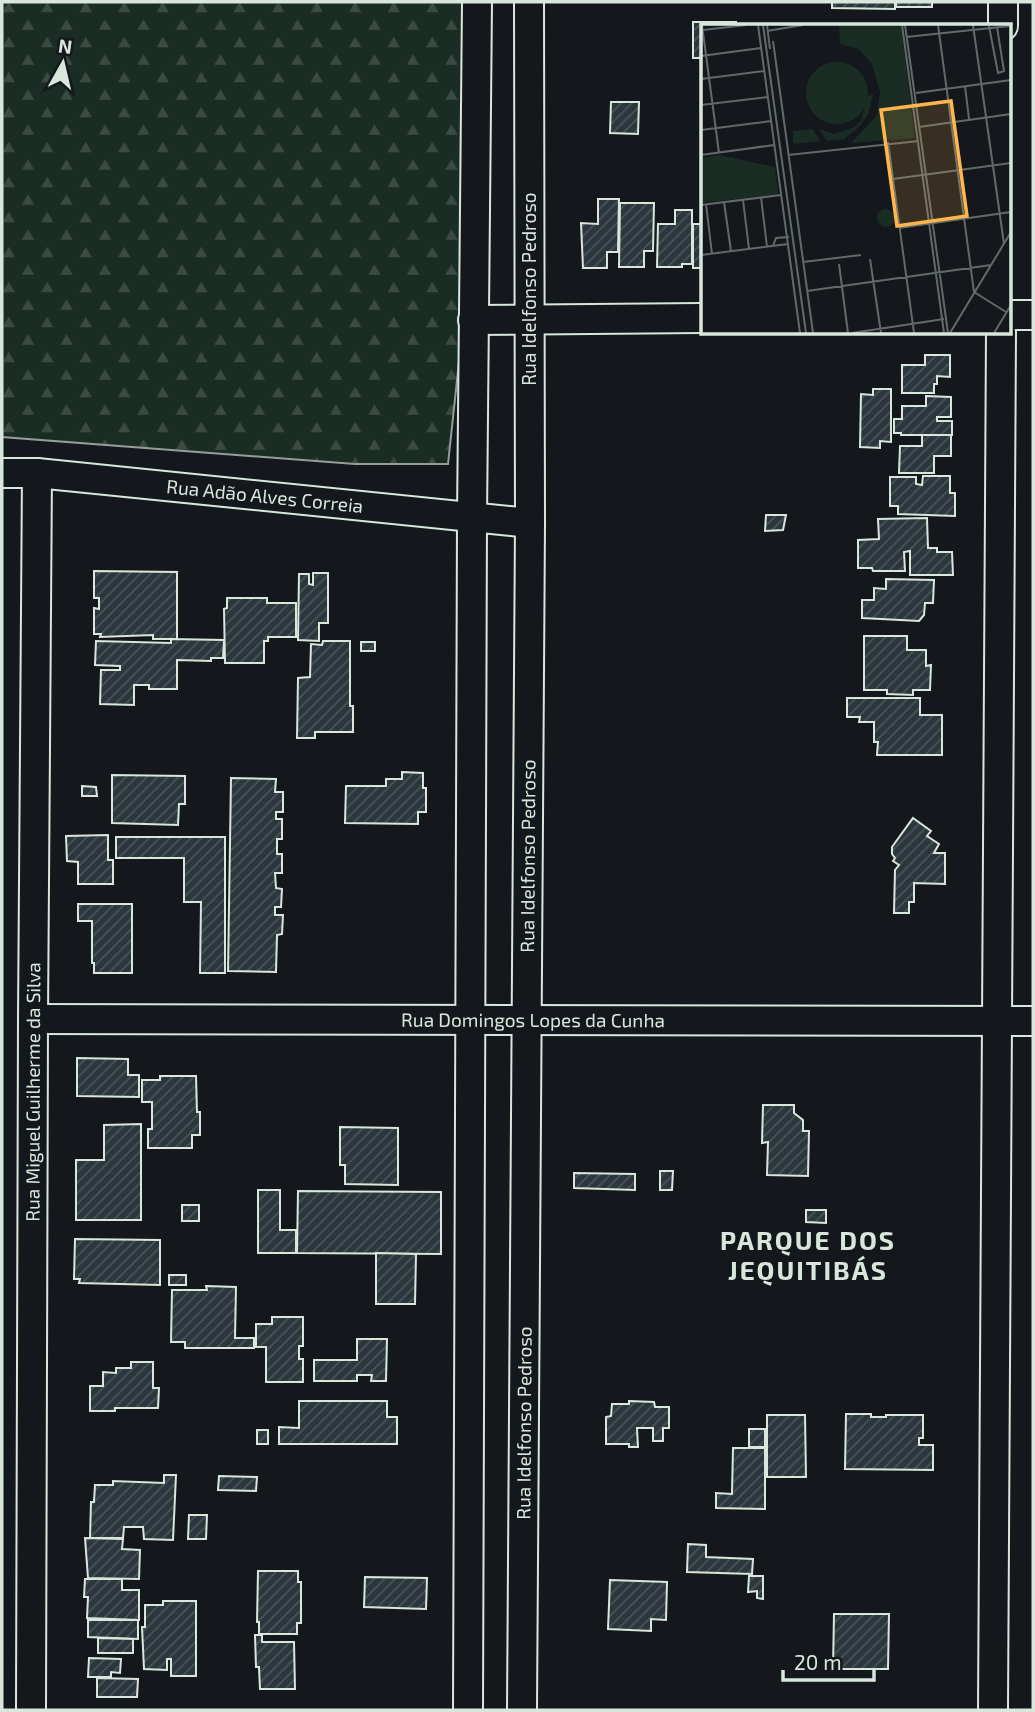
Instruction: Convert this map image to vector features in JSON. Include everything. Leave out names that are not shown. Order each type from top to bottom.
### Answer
[{"type":"street","points":[[468,1710],[473,320],[477,2]]},
{"type":"street","name":"Rua Idelfonso Pedroso","points":[[522,1710],[530,523],[529,2]]},
{"type":"street","points":[[1003,2],[1003,24]]},
{"type":"street","points":[[1010,315],[1033,315]]},
{"type":"street","points":[[473,320],[701,318]]},
{"type":"street","points":[[993,1710],[1001,334]]},
{"type":"street","name":"Rua Adão Alves Correia","points":[[2,473],[37,473],[530,523]]},
{"type":"street","name":"Rua Miguel Guilherme da Silva","points":[[31,1710],[37,473]]},
{"type":"street","name":"Rua Domingos Lopes da Cunha","points":[[33,1019],[1033,1021]]},
{"type":"green space","points":[[2,2],[467,2],[467,287],[448,464],[355,464],[2,437]]},
{"type":"building","points":[[832,2],[895,2],[895,9],[832,8]]},
{"type":"building","points":[[896,2],[932,2],[932,7],[896,7]]},
{"type":"building","points":[[693,22],[736,22],[701,24],[701,58],[693,58]]},
{"type":"building","points":[[611,102],[639,102],[638,134],[610,133]]},
{"type":"building","points":[[598,199],[619,199],[618,252],[607,252],[607,268],[583,268],[581,223],[598,224]]},
{"type":"building","points":[[620,203],[654,203],[653,251],[644,251],[644,267],[619,267]]},
{"type":"building","points":[[675,210],[692,210],[692,264],[682,264],[682,267],[657,267],[658,224],[675,224]]},
{"type":"building","points":[[693,224],[701,224],[701,268],[693,268]]},
{"type":"building","points":[[925,355],[950,355],[950,377],[937,376],[934,393],[902,393],[902,365],[925,365]]},
{"type":"building","points":[[873,389],[891,389],[891,442],[880,441],[880,448],[860,447],[861,394],[873,395]]},
{"type":"building","points":[[926,396],[951,397],[951,417],[937,417],[937,421],[952,421],[952,435],[894,433],[894,419],[902,419],[902,406],[926,406]]},
{"type":"building","points":[[922,435],[951,435],[951,456],[934,456],[934,473],[899,473],[900,446],[922,446]]},
{"type":"building","points":[[923,476],[950,476],[950,493],[955,493],[955,516],[898,514],[898,506],[890,506],[890,477],[916,477],[916,484],[922,485]]},
{"type":"building","points":[[766,515],[786,515],[783,530],[765,531]]},
{"type":"building","points":[[927,518],[928,548],[937,548],[937,552],[952,552],[953,575],[910,575],[910,551],[904,552],[905,571],[858,568],[858,540],[879,539],[878,519]]},
{"type":"building","points":[[94,571],[177,572],[177,639],[153,639],[153,635],[100,637],[101,634],[94,634],[94,608],[99,609],[99,598],[94,598]]},
{"type":"building","points":[[313,573],[328,573],[328,623],[319,623],[319,641],[298,640],[299,574],[309,574],[309,584],[313,585]]},
{"type":"building","points":[[886,579],[934,580],[933,603],[925,603],[924,615],[919,621],[862,618],[862,600],[874,600],[874,588],[886,589]]},
{"type":"building","points":[[227,598],[267,598],[267,603],[296,603],[296,637],[268,637],[268,641],[264,641],[264,663],[225,663],[224,609],[227,608]]},
{"type":"building","points":[[864,636],[907,636],[907,650],[926,650],[926,666],[931,665],[930,690],[913,690],[913,695],[887,694],[887,690],[864,690]]},
{"type":"building","points":[[171,639],[224,640],[223,658],[211,658],[211,661],[177,660],[177,689],[149,689],[149,685],[134,685],[134,705],[100,704],[101,670],[120,670],[120,666],[95,665],[96,641],[171,643]]},
{"type":"building","points":[[323,641],[350,641],[350,706],[353,706],[353,732],[315,732],[315,738],[297,738],[298,678],[310,677],[311,644],[322,645]]},
{"type":"building","points":[[361,642],[375,642],[375,651],[361,651]]},
{"type":"building","points":[[847,698],[920,698],[920,715],[942,715],[942,755],[877,755],[878,742],[874,742],[874,722],[859,722],[860,717],[847,717]]},
{"type":"building","points":[[402,772],[423,773],[426,812],[418,812],[418,824],[345,823],[346,786],[386,786],[386,779],[402,779]]},
{"type":"building","points":[[112,775],[185,776],[185,804],[179,804],[178,825],[112,823]]},
{"type":"building","points":[[231,778],[276,779],[275,792],[283,792],[283,812],[276,812],[276,819],[282,819],[282,839],[277,839],[277,854],[282,854],[282,873],[275,873],[276,888],[282,889],[281,907],[275,907],[275,915],[283,915],[282,934],[277,935],[276,972],[228,971]]},
{"type":"building","points":[[82,786],[96,787],[97,796],[82,796]]},
{"type":"building","points":[[913,818],[931,831],[927,836],[939,844],[934,853],[945,853],[945,884],[914,883],[914,902],[909,902],[909,913],[894,913],[895,870],[899,865],[893,861],[895,858],[892,847]]},
{"type":"building","points":[[108,835],[108,860],[113,860],[113,884],[78,884],[78,862],[67,861],[66,836]]},
{"type":"building","points":[[116,837],[225,837],[225,973],[200,973],[201,902],[184,902],[184,858],[116,858]]},
{"type":"building","points":[[78,904],[132,904],[132,973],[94,973],[92,921],[78,921]]},
{"type":"building","points":[[77,1058],[128,1059],[128,1075],[139,1075],[139,1097],[77,1096]]},
{"type":"building","points":[[160,1076],[196,1076],[200,1135],[192,1135],[192,1148],[148,1148],[148,1129],[152,1129],[152,1102],[142,1102],[142,1080],[160,1080]]},
{"type":"building","points":[[763,1105],[794,1105],[794,1113],[803,1120],[803,1131],[809,1131],[808,1176],[767,1175],[768,1142],[762,1143]]},
{"type":"building","points":[[141,1124],[141,1220],[76,1220],[76,1160],[104,1160],[104,1125]]},
{"type":"building","points":[[340,1127],[398,1128],[398,1185],[345,1184],[345,1165],[340,1165]]},
{"type":"building","points":[[660,1171],[673,1171],[672,1190],[660,1190]]},
{"type":"building","points":[[574,1173],[635,1174],[635,1190],[574,1188]]},
{"type":"building","points":[[258,1190],[280,1190],[280,1230],[296,1230],[296,1253],[258,1253]]},
{"type":"building","points":[[298,1191],[441,1192],[441,1254],[297,1253]]},
{"type":"building","points":[[182,1205],[199,1205],[199,1221],[182,1221]]},
{"type":"building","points":[[806,1210],[826,1210],[826,1223],[806,1222]]},
{"type":"building","points":[[75,1239],[160,1240],[160,1285],[79,1283],[80,1279],[74,1279]]},
{"type":"building","points":[[376,1253],[416,1254],[415,1304],[376,1304]]},
{"type":"building","points":[[169,1275],[186,1275],[186,1285],[169,1285]]},
{"type":"building","points":[[206,1286],[236,1287],[235,1338],[254,1338],[254,1348],[185,1348],[185,1342],[171,1342],[172,1290],[207,1290]]},
{"type":"building","points":[[272,1317],[303,1317],[303,1346],[299,1346],[299,1359],[303,1359],[303,1382],[266,1382],[266,1347],[256,1347],[256,1324],[272,1324]]},
{"type":"building","points":[[357,1339],[387,1339],[386,1381],[371,1381],[372,1375],[357,1375],[357,1381],[314,1381],[314,1360],[357,1360]]},
{"type":"building","points":[[131,1362],[153,1362],[153,1388],[159,1388],[158,1408],[90,1411],[90,1386],[103,1386],[103,1372],[116,1373],[116,1368],[131,1368]]},
{"type":"building","points":[[299,1401],[387,1401],[387,1417],[397,1417],[397,1444],[279,1444],[279,1427],[299,1428]]},
{"type":"building","points":[[629,1401],[654,1402],[655,1407],[669,1407],[669,1428],[663,1428],[663,1441],[653,1441],[653,1428],[637,1428],[638,1447],[629,1447],[629,1444],[606,1444],[606,1417],[611,1416],[612,1404],[629,1404]]},
{"type":"building","points":[[846,1414],[871,1414],[871,1417],[923,1415],[923,1438],[919,1438],[919,1445],[933,1445],[933,1470],[845,1469]]},
{"type":"building","points":[[767,1415],[805,1415],[806,1477],[767,1477]]},
{"type":"building","points":[[749,1429],[765,1429],[765,1447],[749,1447]]},
{"type":"building","points":[[257,1430],[268,1430],[268,1444],[257,1444]]},
{"type":"building","points":[[733,1448],[765,1448],[765,1509],[716,1508],[716,1493],[732,1494]]},
{"type":"building","points":[[164,1475],[176,1475],[173,1540],[144,1539],[143,1527],[124,1527],[123,1538],[90,1538],[91,1502],[94,1502],[95,1485],[113,1485],[113,1481],[164,1483]]},
{"type":"building","points":[[219,1476],[257,1477],[256,1491],[218,1490]]},
{"type":"building","points":[[189,1515],[207,1515],[206,1539],[188,1539]]},
{"type":"building","points":[[85,1538],[123,1539],[122,1549],[140,1550],[139,1579],[88,1578]]},
{"type":"building","points":[[688,1544],[706,1545],[706,1557],[753,1559],[752,1574],[687,1572]]},
{"type":"building","points":[[258,1571],[298,1571],[298,1582],[301,1582],[301,1623],[297,1623],[297,1634],[259,1634]]},
{"type":"building","points":[[749,1576],[763,1576],[763,1599],[757,1598],[757,1591],[748,1592]]},
{"type":"building","points":[[365,1577],[427,1578],[426,1609],[364,1607]]},
{"type":"building","points":[[85,1579],[122,1579],[122,1590],[139,1590],[139,1620],[87,1618]]},
{"type":"building","points":[[610,1580],[667,1582],[666,1620],[651,1619],[651,1631],[608,1629]]},
{"type":"building","points":[[163,1601],[196,1601],[196,1676],[171,1676],[171,1659],[167,1659],[167,1670],[144,1669],[142,1627],[145,1627],[145,1605],[163,1605]]},
{"type":"building","points":[[834,1614],[889,1614],[888,1669],[833,1669]]},
{"type":"building","points":[[88,1620],[138,1620],[138,1639],[88,1637]]},
{"type":"building","points":[[255,1635],[262,1635],[262,1642],[294,1642],[295,1689],[260,1689]]},
{"type":"building","points":[[98,1638],[133,1639],[133,1653],[98,1653]]},
{"type":"building","points":[[89,1658],[121,1659],[120,1673],[111,1672],[111,1677],[88,1677]]},
{"type":"building","points":[[97,1678],[138,1679],[137,1697],[97,1697]]},
{"type":"district","name":"PARQUE DOS JEQUITIBÁS","points":[[808,1256]]}]
